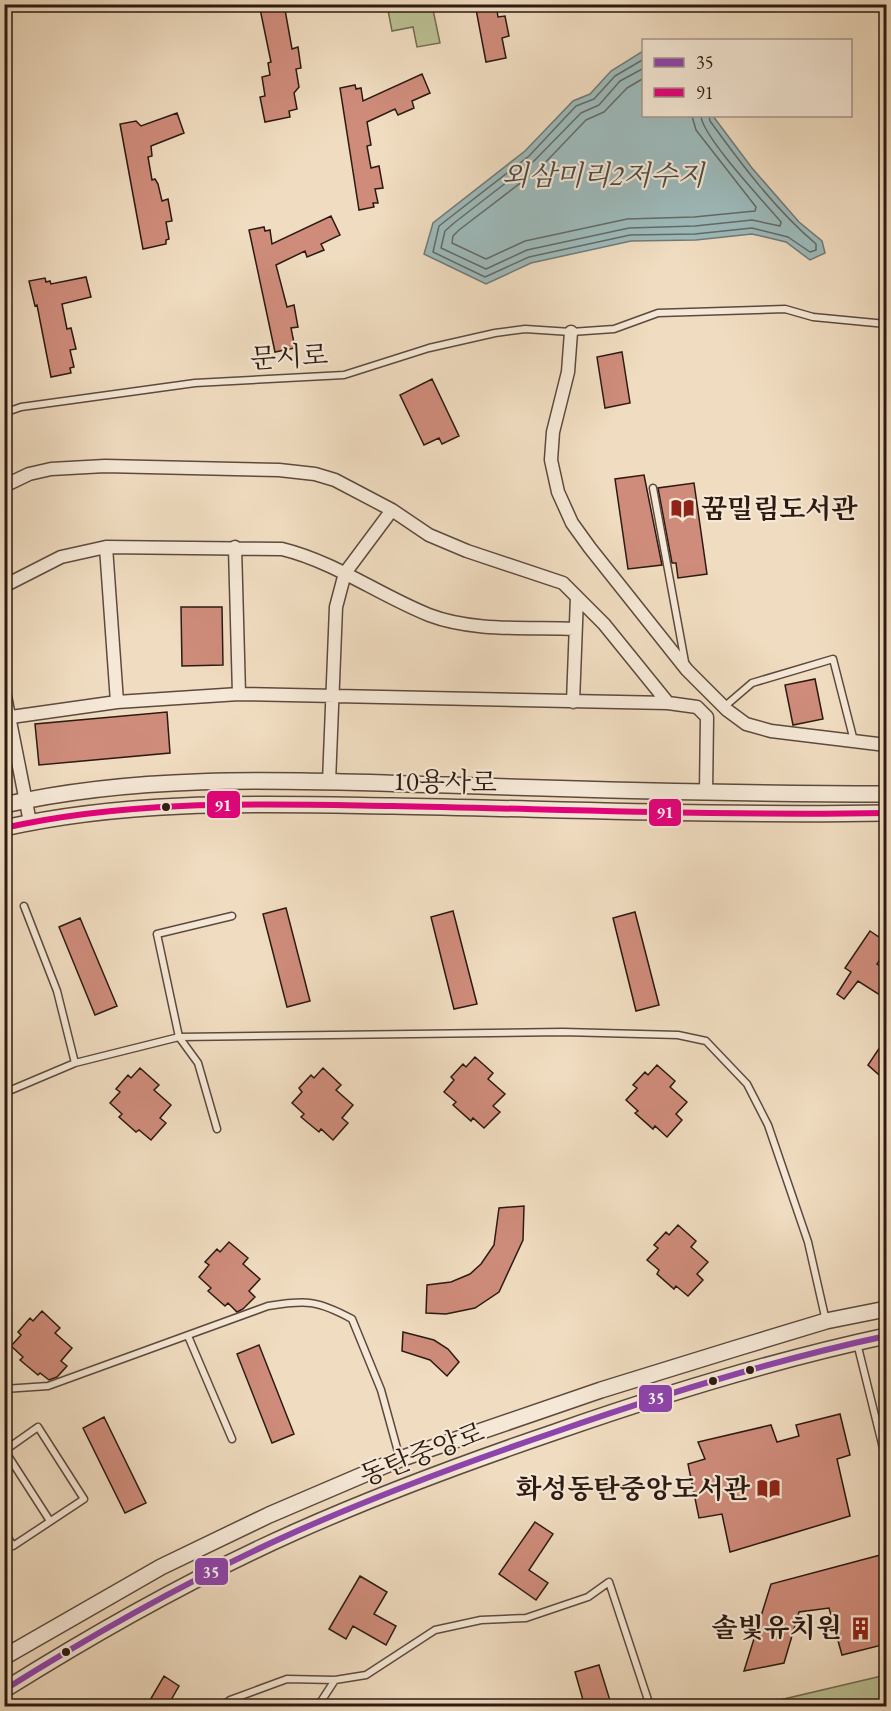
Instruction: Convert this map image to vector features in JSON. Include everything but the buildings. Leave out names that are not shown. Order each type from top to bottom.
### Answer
[{"type":"street","points":[[571,332],[568,372],[553,432],[551,460],[558,492],[572,523],[590,548],[687,670],[724,707],[746,724],[771,731],[886,745]]},
{"type":"street","points":[[4,486],[29,474],[78,467],[159,466],[279,470],[315,474],[335,480],[392,510],[429,535],[467,551],[563,583],[604,624],[668,703]]},
{"type":"street","points":[[329,782],[336,607],[345,573],[392,510]]},
{"type":"street","points":[[4,586],[61,558],[106,547],[282,549],[308,555],[430,615],[470,624],[575,628]]},
{"type":"street","points":[[106,547],[117,702]]},
{"type":"street","points":[[236,547],[239,694]]},
{"type":"street","points":[[573,702],[577,597]]},
{"type":"street","points":[[4,691],[7,717],[30,822]]},
{"type":"street","points":[[7,717],[117,702],[239,694],[668,703],[697,706],[707,717],[706,794]]},
{"type":"street","name":"10용사로","points":[[4,805],[134,786],[189,782],[329,782],[706,794],[886,794]]},
{"type":"street","name":"10용사로","points":[[4,828],[107,810],[250,802],[679,813],[886,813]]},
{"type":"street","name":"동탄중앙로","points":[[4,1657],[161,1567],[269,1515],[400,1459],[602,1390],[826,1321],[886,1309]]},
{"type":"street","name":"동탄중앙로","points":[[4,1690],[100,1631],[226,1564],[375,1498],[456,1466],[716,1379],[886,1336]]},
{"type":"lane","name":"문시로","points":[[4,413],[21,407],[195,383],[344,375],[429,348],[495,333],[525,329],[571,332],[614,329],[658,313],[785,309],[813,317],[886,324]]},
{"type":"lane","points":[[653,488],[687,670]]},
{"type":"lane","points":[[724,707],[753,683],[833,659],[854,742]]},
{"type":"lane","points":[[24,906],[57,991],[75,1063]]},
{"type":"lane","points":[[217,1129],[198,1063],[179,1037],[157,934],[232,916]]},
{"type":"lane","points":[[4,1093],[75,1063],[179,1037],[563,1032],[678,1035],[706,1041],[747,1084],[768,1125],[808,1242],[826,1321]]},
{"type":"lane","points":[[4,1389],[48,1386],[267,1306],[301,1301],[326,1305],[352,1318],[381,1390],[400,1459]]},
{"type":"lane","points":[[189,1336],[232,1439]]},
{"type":"lane","points":[[857,1342],[886,1460]]},
{"type":"lane","points":[[4,1531],[13,1546],[50,1521],[84,1498],[38,1427],[5,1451],[50,1521]]},
{"type":"lane","points":[[223,1707],[230,1700],[287,1679],[335,1680],[366,1675],[435,1630],[481,1620],[526,1618],[588,1597],[609,1582],[650,1707]]},
{"type":"lane","points":[[318,1707],[335,1680]]},
{"type":"green space","points":[[387,5],[432,5],[440,43],[417,47],[413,27],[392,31]]},
{"type":"green space","points":[[886,1675],[886,1706],[754,1706]]},
{"type":"water","name":"외삼미리2저수지","points":[[642,52],[642,117],[714,117],[752,168],[799,222],[822,241],[825,253],[810,260],[786,242],[752,234],[696,240],[631,241],[531,263],[486,284],[424,254],[433,223],[525,151],[573,101],[590,94],[611,71]]},
{"type":"transit line","name":"91","points":[[4,828],[101,812],[246,804],[701,813],[886,813]]},
{"type":"transit line","name":"35","points":[[4,1690],[183,1586],[257,1549],[391,1492],[522,1443],[678,1391],[802,1356],[886,1336]]},
{"type":"place","name":"꿈밀림도서관","points":[[683,509]]},
{"type":"place","name":"화성동탄중앙도서관","points":[[768,1489]]},
{"type":"place","name":"솔빛유치원","points":[[860,1628]]}]
